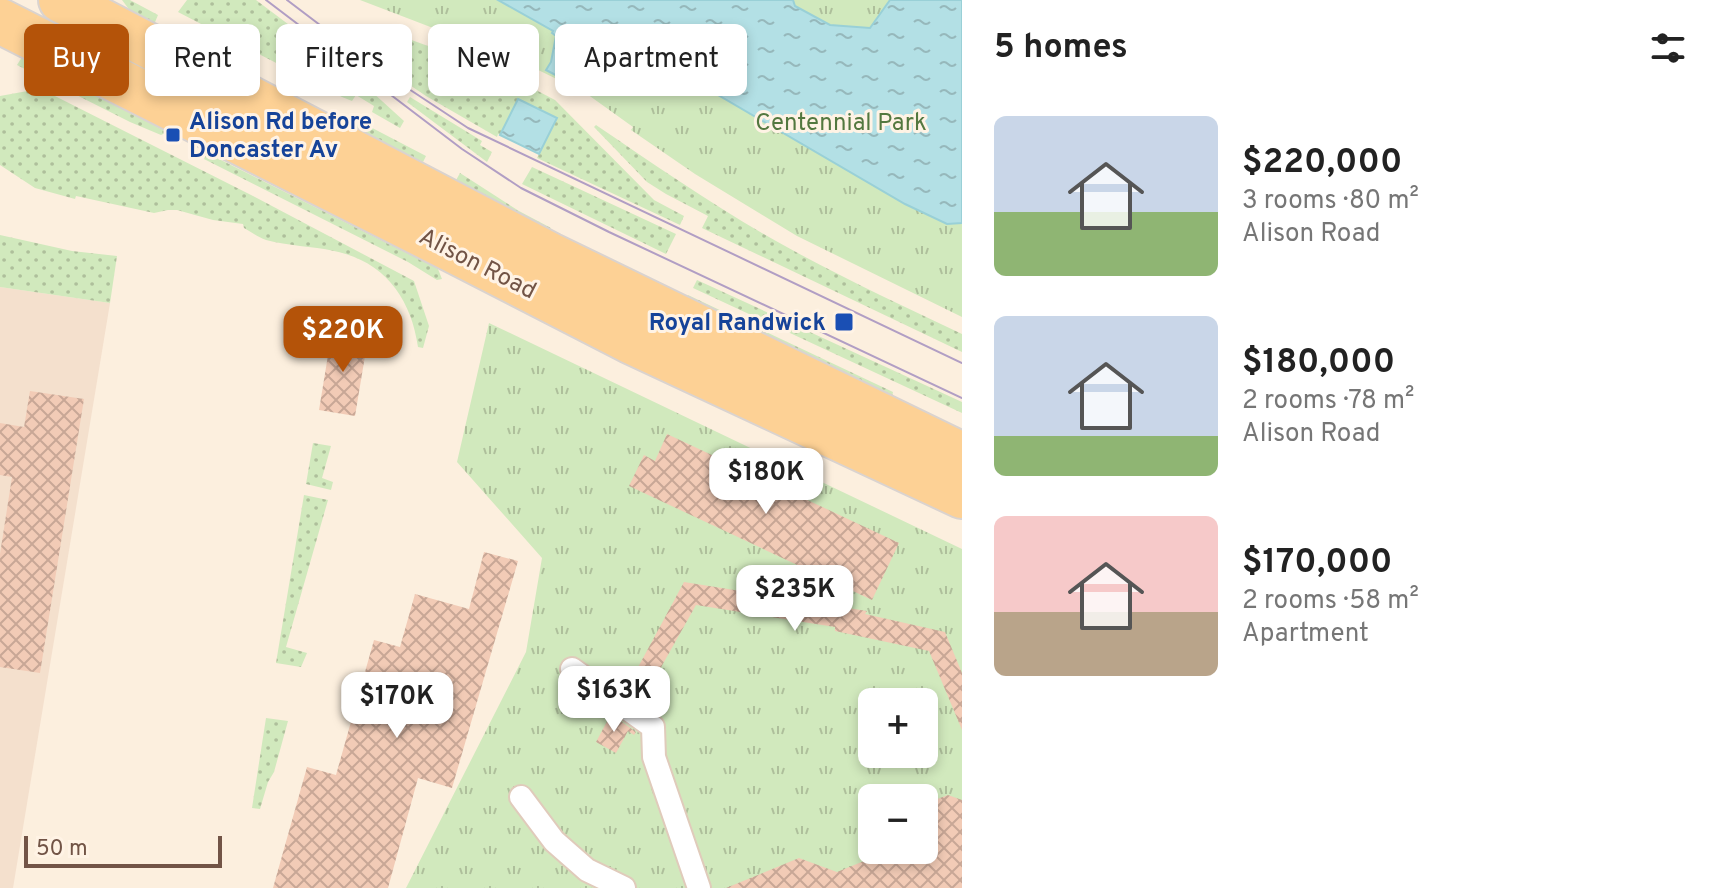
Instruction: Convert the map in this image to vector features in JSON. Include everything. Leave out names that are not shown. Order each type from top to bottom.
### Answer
[{"type":"main road","name":"Alison Road","points":[[61,0],[550,255],[962,455]]},
{"type":"main road","name":"Alison Road","points":[[0,21],[630,341],[962,496]]},
{"type":"street","points":[[572,669],[653,727],[654,757],[699,888]]},
{"type":"street","points":[[521,797],[554,841],[587,870],[624,888]]},
{"type":"shaded area","points":[[0,287],[110,303],[13,888],[0,888]]},
{"type":"green space","points":[[122,0],[130,0],[158,15],[154,24],[134,16]]},
{"type":"green space","points":[[187,0],[256,0],[288,24],[276,24],[276,63],[260,54],[260,24],[201,24],[178,12]]},
{"type":"green space","name":"Centennial Park","points":[[360,0],[962,0],[962,317],[797,236],[695,174],[631,130],[633,127],[590,96],[747,96],[747,24],[555,24],[555,78],[539,70],[539,24],[428,26]]},
{"type":"green space","points":[[412,40],[428,46],[428,96],[539,96],[539,92],[555,100],[654,200],[684,216],[680,225],[537,158],[556,118],[518,99],[497,137],[412,87]]},
{"type":"green space","points":[[22,57],[24,58],[24,69],[17,65]]},
{"type":"green space","points":[[24,92],[24,96],[55,96],[414,281],[429,326],[423,348],[418,347],[409,313],[392,284],[367,263],[352,256],[266,240],[244,228],[243,224],[177,210],[154,213],[76,196],[75,199],[35,188],[0,165],[0,96]]},
{"type":"green space","points":[[78,96],[97,96],[167,132],[161,135]]},
{"type":"green space","points":[[358,96],[376,96],[404,121],[400,128],[372,112],[374,106]]},
{"type":"green space","points":[[410,97],[482,141],[480,145],[492,152],[487,162],[407,102]]},
{"type":"green space","points":[[355,119],[426,156],[423,162],[419,160],[417,164],[350,129]]},
{"type":"green space","points":[[596,125],[776,241],[962,334],[962,352],[702,228],[708,216],[647,182],[594,127]]},
{"type":"green space","points":[[207,153],[433,266],[438,269],[442,279],[437,280],[408,262],[204,159]]},
{"type":"green space","points":[[532,167],[676,234],[666,254],[522,184]]},
{"type":"green space","points":[[460,173],[551,228],[549,233],[455,182]]},
{"type":"green space","points":[[0,235],[72,251],[117,256],[110,303],[0,287]]},
{"type":"green space","points":[[697,280],[962,402],[962,413],[693,288]]},
{"type":"green space","points":[[688,295],[893,392],[892,397],[686,300]]},
{"type":"green space","points":[[489,323],[962,549],[962,888],[406,888],[526,652],[542,558],[457,462]]},
{"type":"green space","points":[[313,443],[331,446],[322,478],[333,482],[331,490],[306,484]]},
{"type":"green space","points":[[304,495],[328,500],[286,647],[307,653],[301,667],[276,663]]},
{"type":"green space","points":[[266,718],[288,721],[260,809],[252,808]]},
{"type":"water","points":[[498,0],[793,0],[795,6],[830,25],[870,28],[890,0],[962,0],[962,223],[947,224],[905,204],[720,96],[747,96],[747,24],[555,24],[555,35],[553,31]]},
{"type":"water","points":[[555,41],[555,75],[546,70]]},
{"type":"water","points":[[518,99],[557,118],[539,154],[500,135]]},
{"type":"building","points":[[332,331],[368,338],[355,416],[319,410]]},
{"type":"building","points":[[30,391],[84,399],[40,673],[0,667],[0,554],[12,477],[0,475],[0,423],[24,427]]},
{"type":"building","points":[[667,434],[899,543],[872,600],[629,486],[644,455],[655,461]]},
{"type":"building","points":[[484,552],[518,561],[452,788],[418,778],[388,888],[273,888],[307,767],[336,775],[374,640],[400,647],[415,594],[469,609]]},
{"type":"building","points":[[684,582],[867,611],[865,614],[945,632],[962,673],[962,730],[929,651],[835,631],[835,627],[696,605],[646,694],[655,699],[649,707],[624,689]]},
{"type":"building","points":[[611,714],[636,732],[634,735],[628,731],[616,753],[596,742]]},
{"type":"building","points":[[948,795],[962,800],[962,888],[726,888],[799,858],[837,872],[858,863],[938,864],[938,799]]},
{"type":"tram line","points":[[266,0],[462,149],[521,188],[962,398]]},
{"type":"tram line","points":[[287,0],[374,66],[468,128],[962,363]]},
{"type":"place","name":"Alison Rd before Doncaster Av","points":[[173,135]]},
{"type":"place","name":"Royal Randwick","points":[[844,322]]}]
